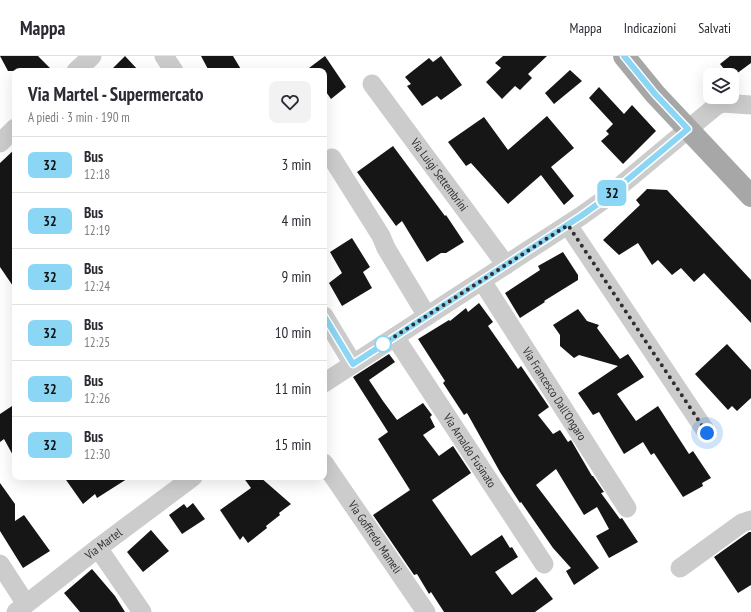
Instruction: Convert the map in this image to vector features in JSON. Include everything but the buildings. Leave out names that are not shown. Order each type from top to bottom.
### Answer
[{"type":"main road","points":[[624,56],[655,94],[751,196]]},
{"type":"street","points":[[79,68],[92,56]]},
{"type":"street","points":[[164,56],[172,68]]},
{"type":"street","name":"Via Luigi Settembrini","points":[[372,84],[506,265]]},
{"type":"street","points":[[327,381],[568,225],[602,201],[716,106],[722,103],[751,105]]},
{"type":"street","points":[[0,143],[12,131]]},
{"type":"street","points":[[332,158],[381,236],[386,248],[427,316]]},
{"type":"street","points":[[568,225],[707,433]]},
{"type":"street","name":"Via Francesco Dall'Ongaro","points":[[482,281],[626,508]]},
{"type":"street","points":[[327,321],[353,364]]},
{"type":"street","name":"Via Arnaldo Fusinato","points":[[395,337],[544,564]]},
{"type":"street","name":"Via Goffredo Mameli","points":[[327,467],[426,612]]},
{"type":"street","name":"Via Martel","points":[[21,608],[187,480]]},
{"type":"street","points":[[680,568],[742,523],[751,520]]},
{"type":"street","points":[[98,548],[142,612]]},
{"type":"street","points":[[0,564],[21,608]]},
{"type":"bus line","name":"32","points":[[327,321],[353,364],[581,216],[602,201],[688,129],[655,94],[624,56]]},
{"type":"route","points":[[383,344],[568,225],[707,433]]}]
